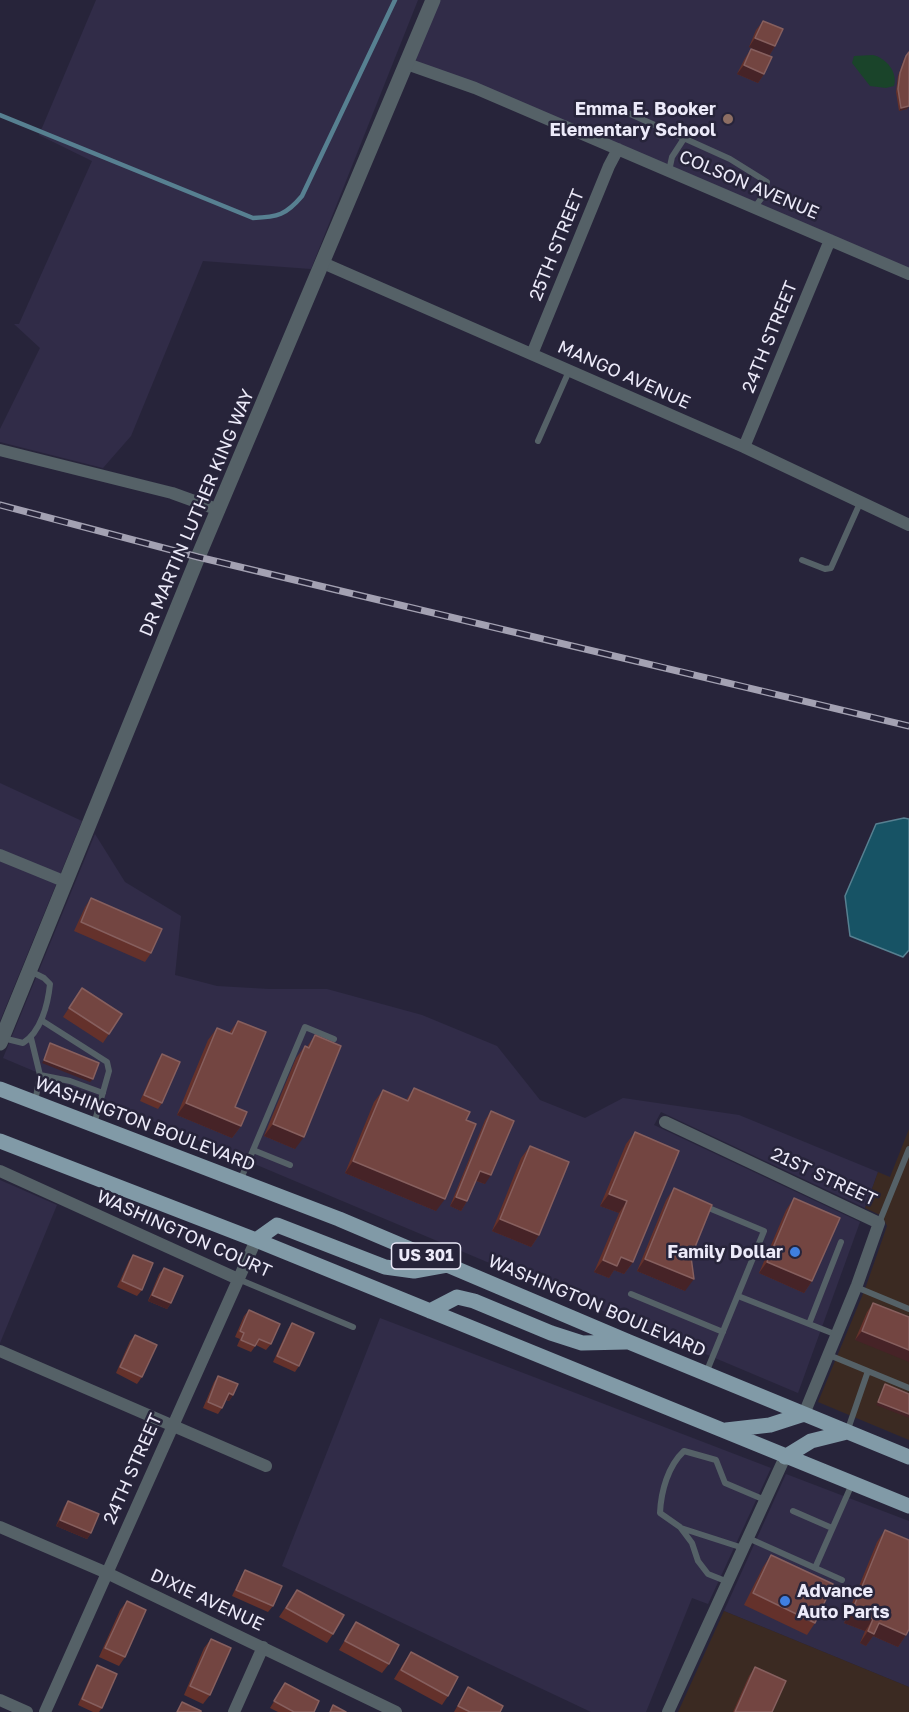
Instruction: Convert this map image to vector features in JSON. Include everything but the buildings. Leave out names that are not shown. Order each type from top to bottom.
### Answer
[{"type":"main road","name":"WASHINGTON BOULEVARD","points":[[0,1089],[339,1219],[909,1457]]},
{"type":"main road","name":"US 301","points":[[0,1141],[256,1240],[909,1506]]},
{"type":"main road","points":[[256,1240],[277,1225],[385,1267],[414,1270],[448,1265]]},
{"type":"main road","points":[[429,1311],[457,1296],[582,1343],[629,1342]]},
{"type":"main road","points":[[723,1430],[770,1425],[804,1414]]},
{"type":"main road","points":[[785,1457],[811,1441],[847,1432]]},
{"type":"street","name":"DR MARTIN LUTHER KING WAY","points":[[1,1041],[198,557],[433,0]]},
{"type":"street","name":"COLSON AVENUE","points":[[407,64],[475,88],[909,274]]},
{"type":"street","name":"25TH STREET","points":[[532,354],[618,149]]},
{"type":"street","name":"24TH STREET","points":[[744,447],[830,240]]},
{"type":"street","name":"MANGO AVENUE","points":[[323,263],[744,447],[909,525]]},
{"type":"street","points":[[0,450],[172,493],[219,510]]},
{"type":"street","points":[[0,855],[66,882]]},
{"type":"street","name":"21ST STREET","points":[[665,1122],[879,1222],[856,1287],[804,1414]]},
{"type":"street","name":"WASHINGTON COURT","points":[[0,1171],[238,1279]]},
{"type":"street","name":"24TH STREET","points":[[45,1712],[256,1240]]},
{"type":"street","points":[[0,1351],[266,1466]]},
{"type":"street","points":[[669,1712],[785,1457]]},
{"type":"street","name":"DIXIE AVENUE","points":[[0,1527],[106,1573],[396,1712]]},
{"type":"street","points":[[234,1712],[263,1647]]},
{"type":"street","points":[[0,1700],[27,1712]]},
{"type":"lane","points":[[617,108],[730,159],[767,182],[764,196],[755,208]]},
{"type":"lane","points":[[669,171],[672,157],[685,137]]},
{"type":"lane","points":[[538,441],[569,370]]},
{"type":"lane","points":[[802,560],[825,569],[831,568],[860,503]]},
{"type":"lane","points":[[1,1041],[23,1043],[31,1038],[41,1020],[49,997],[50,984],[30,971]]},
{"type":"lane","points":[[41,1020],[107,1062],[109,1071],[94,1125]]},
{"type":"lane","points":[[240,1181],[305,1028],[334,1039]]},
{"type":"lane","points":[[31,1038],[40,1075],[34,1103]]},
{"type":"lane","points":[[40,1075],[70,1081],[103,1094]]},
{"type":"lane","points":[[879,1222],[909,1149]]},
{"type":"lane","points":[[253,1150],[290,1165]]},
{"type":"lane","points":[[699,1204],[764,1231],[706,1373]]},
{"type":"lane","points":[[809,1324],[841,1242]]},
{"type":"lane","name":"WASHINGTON COURT","points":[[238,1279],[354,1328]]},
{"type":"lane","points":[[856,1287],[909,1309]]},
{"type":"lane","points":[[631,1294],[723,1332]]},
{"type":"lane","points":[[738,1296],[837,1335]]},
{"type":"lane","points":[[829,1355],[909,1388]]},
{"type":"lane","points":[[847,1432],[868,1371]]},
{"type":"lane","points":[[728,1582],[708,1574],[698,1561],[692,1543],[680,1527],[660,1513],[661,1495],[675,1459],[684,1451],[716,1460],[725,1483],[765,1501]]},
{"type":"lane","points":[[815,1568],[852,1484]]},
{"type":"lane","points":[[793,1511],[832,1528]]},
{"type":"lane","points":[[680,1527],[746,1543],[842,1580]]},
{"type":"shaded area","points":[[96,0],[418,0],[311,269],[203,261],[131,436],[103,468],[0,442],[0,429],[40,348],[14,324],[19,324],[92,161],[39,135]]},
{"type":"shaded area","name":"Emma E. Booker Elementary School","points":[[433,0],[909,0],[909,274],[407,64]]},
{"type":"shaded area","points":[[0,783],[82,821],[0,1021]]},
{"type":"shaded area","points":[[95,834],[125,882],[181,916],[175,975],[217,986],[327,989],[422,1015],[497,1046],[540,1100],[585,1118],[623,1098],[739,1115],[878,1172],[865,1208],[661,1112],[654,1125],[860,1222],[798,1393],[3,1058]]},
{"type":"shaded area","points":[[909,1129],[909,1440],[818,1402],[865,1289],[887,1226],[882,1216],[865,1208],[878,1172],[890,1177]]},
{"type":"shaded area","points":[[0,1180],[57,1205],[0,1343]]},
{"type":"shaded area","points":[[380,1318],[771,1468],[708,1604],[692,1598],[646,1712],[591,1712],[282,1566]]},
{"type":"shaded area","points":[[786,1474],[909,1521],[909,1687],[724,1611]]},
{"type":"shaded area","points":[[724,1611],[909,1687],[909,1712],[678,1712]]},
{"type":"green space","points":[[873,55],[890,66],[895,81],[894,86],[886,88],[870,86],[852,63],[854,56]]},
{"type":"water","points":[[909,819],[909,950],[903,957],[850,936],[845,896],[876,824]]},
{"type":"waterway","points":[[0,115],[253,218],[275,216],[286,211],[302,196],[395,0]]},
{"type":"railway","points":[[0,505],[198,557],[909,726]]},
{"type":"place","name":"Emma E. Booker Elementary School","points":[[728,119]]},
{"type":"place","name":"Family Dollar","points":[[795,1252]]},
{"type":"place","name":"Advance Auto Parts","points":[[785,1601]]}]
